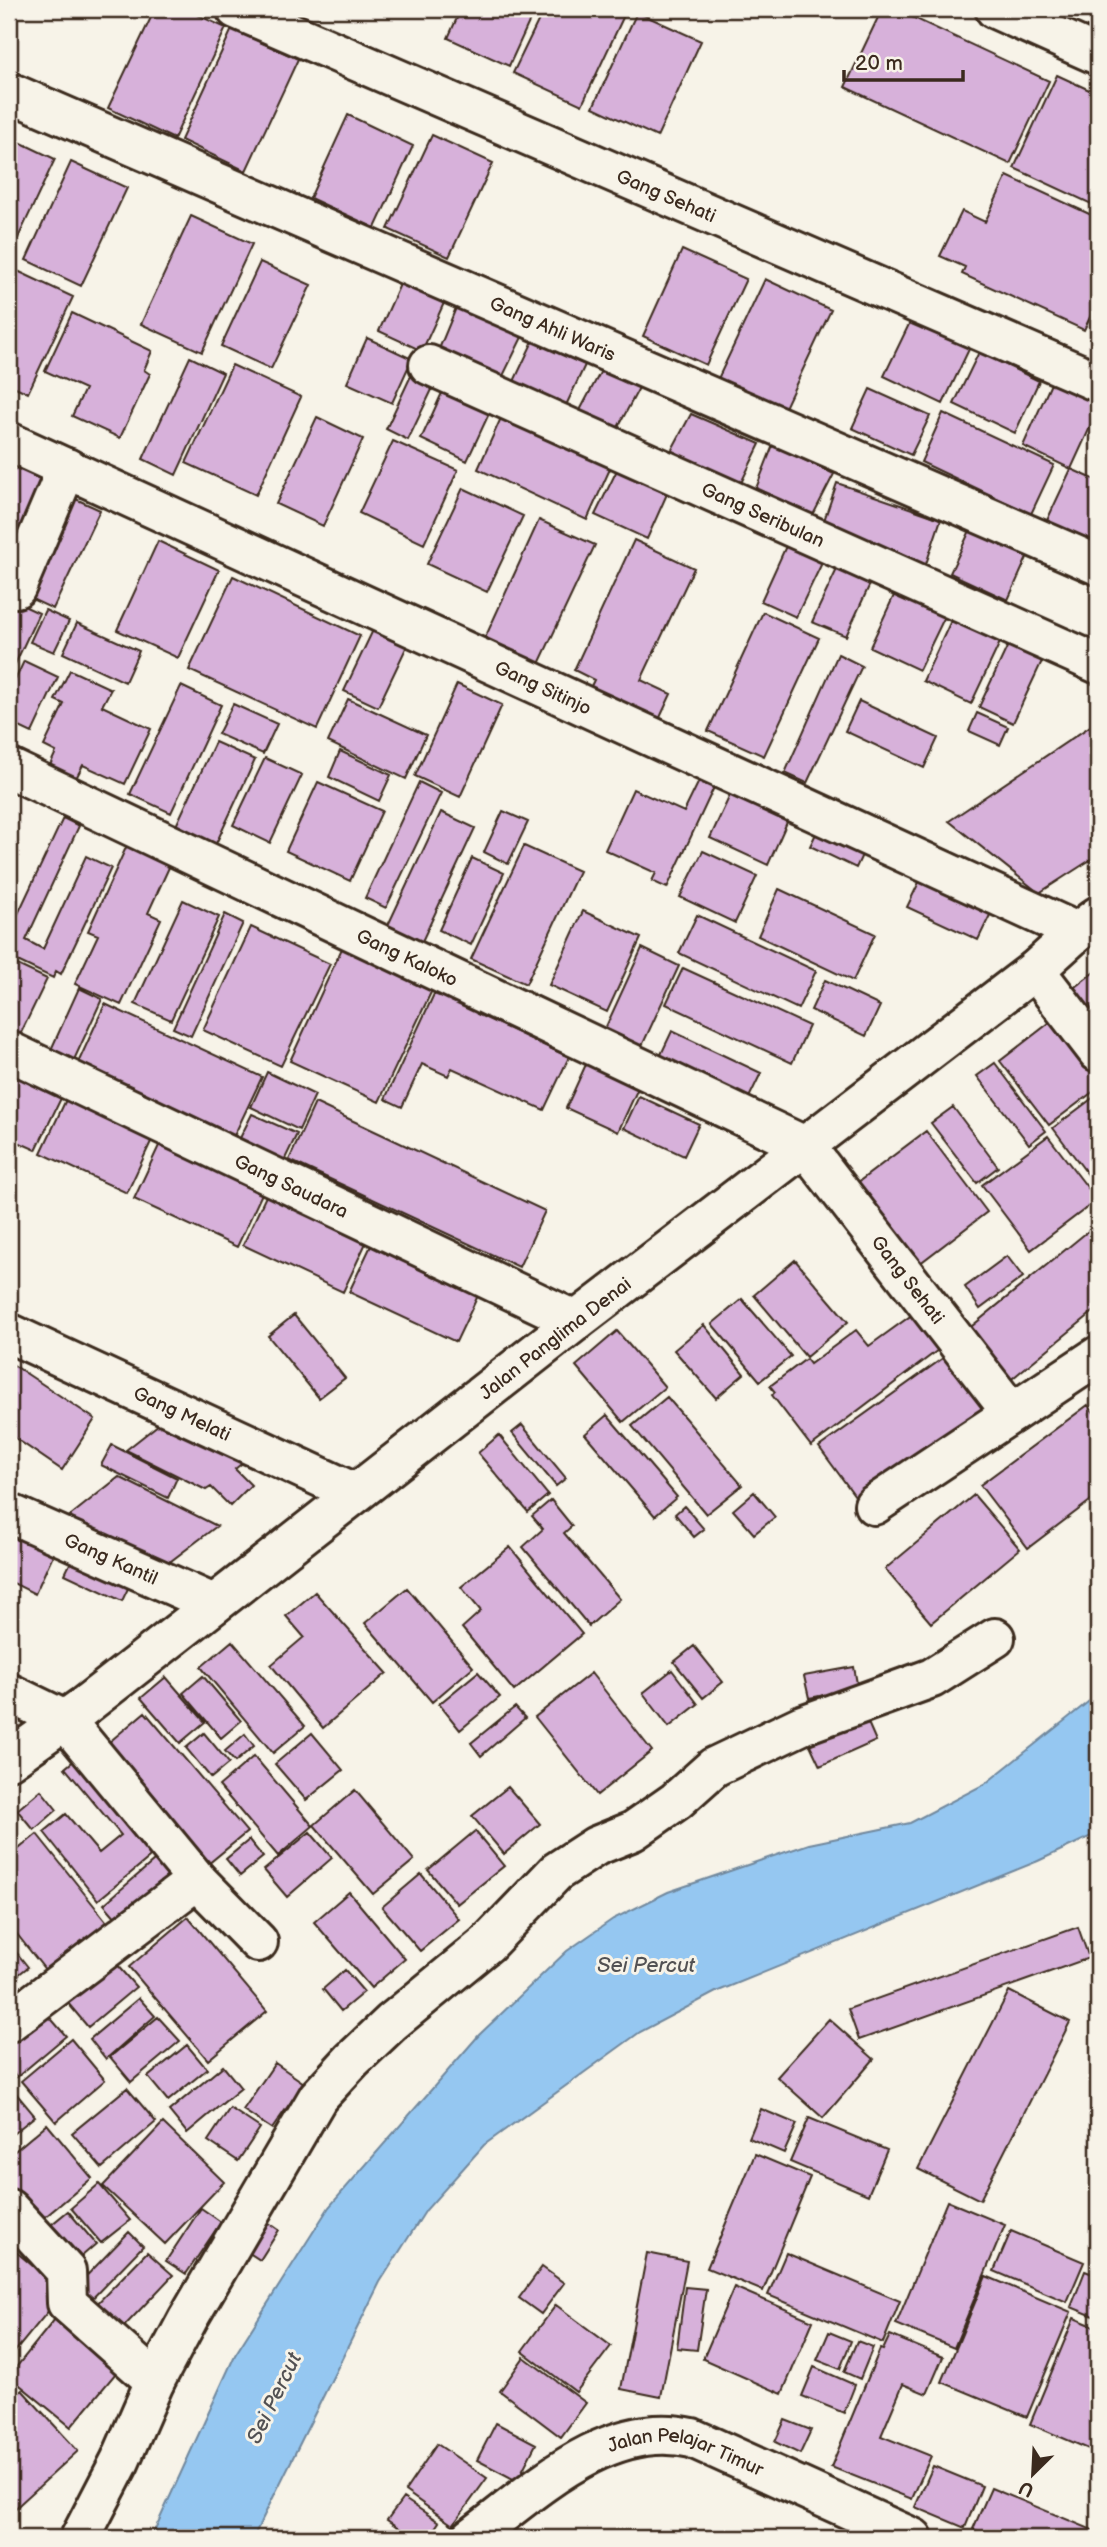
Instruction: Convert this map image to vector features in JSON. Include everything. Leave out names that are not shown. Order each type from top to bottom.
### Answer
[{"type":"street","name":"Gang Sehati","points":[[236,9],[1098,382]]},
{"type":"street","points":[[995,9],[1098,55]]},
{"type":"street","name":"Gang Ahli Waris","points":[[9,92],[1098,565]]},
{"type":"street","name":"Gang Seribulan","points":[[429,365],[1098,664]]},
{"type":"street","name":"Gang Sitinjo","points":[[9,442],[1088,924]]},
{"type":"street","points":[[16,589],[67,468]]},
{"type":"street","name":"Gang Kaloko","points":[[9,768],[806,1146]]},
{"type":"street","name":"Jalan Panglima Denai","points":[[9,1760],[65,1720],[576,1321],[1035,970],[1088,924]]},
{"type":"street","points":[[1035,970],[1098,1052]]},
{"type":"street","name":"Gang Saudara","points":[[9,1051],[576,1321]]},
{"type":"street","name":"Gang Sehati","points":[[806,1146],[1012,1413]]},
{"type":"street","name":"Gang Melati","points":[[9,1333],[355,1493]]},
{"type":"street","points":[[874,1505],[1098,1356]]},
{"type":"street","name":"Gang Kantil","points":[[9,1513],[214,1604]]},
{"type":"street","points":[[80,2538],[120,2461],[155,2381],[188,2319],[318,2097],[352,2060],[391,2022],[487,1944],[556,1872],[596,1846],[634,1831],[676,1801],[714,1767],[802,1725],[932,1678],[995,1638]]},
{"type":"street","points":[[9,1693],[65,1720],[197,1880],[258,1942]]},
{"type":"street","points":[[9,2022],[197,1880]]},
{"type":"street","points":[[9,2209],[66,2271],[67,2303],[155,2381]]},
{"type":"street","name":"Jalan Pelajar Timur","points":[[471,2538],[580,2460],[607,2446],[657,2433],[692,2438],[910,2538]]},
{"type":"water","name":"Sei Percut","points":[[1098,1694],[1098,1833],[1038,1861],[716,1992],[640,2032],[484,2145],[426,2210],[380,2282],[253,2538],[151,2538],[235,2355],[329,2207],[479,2035],[567,1951],[613,1919],[668,1892],[809,1844],[910,1823],[985,1784]]},
{"type":"building","points":[[155,9],[185,9],[226,28],[174,139],[108,108]]},
{"type":"building","points":[[461,9],[535,9],[509,66],[448,38]]},
{"type":"building","points":[[544,9],[627,9],[582,105],[513,73]]},
{"type":"building","points":[[882,9],[895,9],[1049,81],[1010,164],[845,87]]},
{"type":"building","points":[[637,12],[701,41],[657,137],[593,107]]},
{"type":"building","points":[[232,29],[298,59],[246,171],[181,140]]},
{"type":"building","points":[[1057,75],[1098,94],[1098,207],[1014,168]]},
{"type":"building","points":[[348,115],[413,146],[375,228],[310,198]]},
{"type":"building","points":[[432,135],[493,163],[449,257],[388,229]]},
{"type":"building","points":[[9,137],[55,159],[11,253],[9,252]]},
{"type":"building","points":[[71,162],[127,188],[81,286],[26,260]]},
{"type":"building","points":[[1007,176],[1098,218],[1098,300],[1084,330],[962,274],[965,267],[940,256],[962,211],[985,222]]},
{"type":"building","points":[[191,216],[252,244],[202,352],[141,324]]},
{"type":"building","points":[[682,250],[746,279],[706,365],[643,336]]},
{"type":"building","points":[[260,262],[311,285],[271,369],[221,346]]},
{"type":"building","points":[[9,267],[73,297],[28,393],[9,384]]},
{"type":"building","points":[[765,279],[831,310],[782,414],[716,383]]},
{"type":"building","points":[[401,282],[444,303],[422,351],[379,331]]},
{"type":"building","points":[[460,298],[526,329],[502,378],[439,349]]},
{"type":"building","points":[[72,313],[152,351],[144,370],[150,374],[120,438],[72,416],[85,389],[45,371]]},
{"type":"building","points":[[912,318],[971,345],[943,404],[884,376]]},
{"type":"building","points":[[367,338],[412,359],[392,403],[347,383]]},
{"type":"building","points":[[533,341],[585,365],[561,416],[509,392]]},
{"type":"building","points":[[979,352],[1039,381],[1015,433],[954,404]]},
{"type":"building","points":[[190,357],[223,373],[176,475],[143,459]]},
{"type":"building","points":[[232,365],[301,397],[256,495],[186,463]]},
{"type":"building","points":[[416,365],[439,375],[408,440],[386,429]]},
{"type":"building","points":[[603,367],[641,384],[615,433],[577,416]]},
{"type":"building","points":[[1053,379],[1098,400],[1098,410],[1071,469],[1023,446]]},
{"type":"building","points":[[446,384],[493,405],[467,461],[421,439]]},
{"type":"building","points":[[870,389],[930,416],[911,455],[852,428]]},
{"type":"building","points":[[505,409],[614,460],[587,520],[478,469]]},
{"type":"building","points":[[943,413],[1054,465],[1031,514],[921,462]]},
{"type":"building","points":[[691,414],[760,444],[740,485],[669,455]]},
{"type":"building","points":[[317,417],[363,439],[323,526],[276,504]]},
{"type":"building","points":[[393,441],[458,470],[424,544],[359,513]]},
{"type":"building","points":[[773,445],[834,474],[811,519],[755,491]]},
{"type":"building","points":[[16,466],[48,482],[9,567],[9,482]]},
{"type":"building","points":[[1071,469],[1098,481],[1098,555],[1043,529]]},
{"type":"building","points":[[617,470],[667,494],[647,539],[595,515]]},
{"type":"building","points":[[837,483],[941,519],[925,567],[820,532]]},
{"type":"building","points":[[463,488],[523,516],[487,592],[427,564]]},
{"type":"building","points":[[67,495],[100,510],[53,609],[21,594]]},
{"type":"building","points":[[539,520],[595,545],[539,664],[485,638]]},
{"type":"building","points":[[973,524],[1030,551],[1008,600],[950,573]]},
{"type":"building","points":[[634,540],[694,568],[641,680],[671,694],[657,724],[588,692],[594,680],[574,670]]},
{"type":"building","points":[[158,541],[219,570],[178,658],[117,630]]},
{"type":"building","points":[[786,546],[822,563],[796,617],[761,601]]},
{"type":"building","points":[[838,567],[871,582],[846,636],[812,622]]},
{"type":"building","points":[[233,576],[360,636],[317,729],[189,670]]},
{"type":"building","points":[[896,591],[946,614],[919,670],[870,647]]},
{"type":"building","points":[[9,599],[39,613],[9,677]]},
{"type":"building","points":[[45,610],[69,621],[54,652],[30,642]]},
{"type":"building","points":[[763,612],[819,638],[764,756],[708,731]]},
{"type":"building","points":[[954,614],[1003,636],[971,704],[923,681]]},
{"type":"building","points":[[77,623],[139,651],[125,682],[63,653]]},
{"type":"building","points":[[373,630],[407,646],[378,707],[344,691]]},
{"type":"building","points":[[1009,643],[1043,659],[1013,723],[979,707]]},
{"type":"building","points":[[838,654],[862,666],[807,783],[785,773]]},
{"type":"building","points":[[24,661],[58,677],[32,733],[9,722],[9,693]]},
{"type":"building","points":[[70,670],[111,689],[102,706],[151,729],[125,784],[83,765],[73,784],[47,772],[56,752],[44,746],[64,704],[55,700]]},
{"type":"building","points":[[457,684],[502,705],[460,797],[415,776]]},
{"type":"building","points":[[181,686],[221,705],[171,813],[130,794]]},
{"type":"building","points":[[348,699],[426,735],[406,779],[328,742]]},
{"type":"building","points":[[859,701],[938,738],[924,768],[845,731]]},
{"type":"building","points":[[233,704],[277,724],[263,754],[218,734]]},
{"type":"building","points":[[977,713],[1008,727],[1000,745],[969,731]]},
{"type":"building","points":[[1098,721],[1098,855],[1039,893],[949,821]]},
{"type":"building","points":[[215,742],[255,760],[214,848],[174,830]]},
{"type":"building","points":[[340,751],[391,775],[379,801],[329,777]]},
{"type":"building","points":[[265,758],[302,775],[270,843],[233,825]]},
{"type":"building","points":[[701,777],[716,783],[667,888],[652,881],[656,873],[605,850],[633,789],[684,812]]},
{"type":"building","points":[[318,782],[382,811],[350,881],[286,851]]},
{"type":"building","points":[[419,782],[441,793],[386,908],[365,898]]},
{"type":"building","points":[[731,793],[788,820],[768,865],[710,838]]},
{"type":"building","points":[[503,811],[528,822],[508,864],[484,852]]},
{"type":"building","points":[[441,812],[475,828],[417,952],[383,936]]},
{"type":"building","points":[[63,818],[79,826],[26,940],[43,949],[86,856],[111,868],[61,974],[56,971],[53,978],[9,957],[9,933]]},
{"type":"building","points":[[823,819],[869,840],[856,868],[810,846]]},
{"type":"building","points":[[128,843],[171,863],[148,913],[161,919],[121,1005],[75,984],[98,935],[88,931]]},
{"type":"building","points":[[524,846],[579,871],[526,984],[471,959]]},
{"type":"building","points":[[703,851],[757,876],[735,923],[680,897]]},
{"type":"building","points":[[472,858],[504,873],[471,945],[439,930]]},
{"type":"building","points":[[921,878],[992,911],[978,940],[907,907]]},
{"type":"building","points":[[779,889],[875,934],[853,981],[758,936]]},
{"type":"building","points":[[183,900],[219,917],[171,1020],[135,1004]]},
{"type":"building","points":[[583,911],[641,938],[607,1012],[549,985]]},
{"type":"building","points":[[225,914],[243,923],[191,1036],[173,1028]]},
{"type":"building","points":[[697,915],[816,971],[798,1009],[679,953]]},
{"type":"building","points":[[251,927],[330,964],[281,1066],[203,1030]]},
{"type":"building","points":[[344,944],[434,986],[379,1102],[290,1061]]},
{"type":"building","points":[[642,948],[679,966],[641,1048],[604,1031]]},
{"type":"building","points":[[9,961],[47,979],[20,1035],[9,1030]]},
{"type":"building","points":[[683,968],[809,1026],[792,1063],[666,1004]]},
{"type":"building","points":[[1098,969],[1098,1026],[1071,990]]},
{"type":"building","points":[[825,980],[880,1006],[866,1036],[811,1010]]},
{"type":"building","points":[[79,988],[102,999],[73,1062],[50,1052]]},
{"type":"building","points":[[442,988],[481,1006],[477,1014],[569,1057],[544,1110],[452,1068],[448,1076],[422,1064],[402,1107],[385,1099],[434,994],[439,996]]},
{"type":"building","points":[[105,1004],[262,1077],[234,1136],[78,1063]]},
{"type":"building","points":[[1053,1020],[1098,1080],[1098,1088],[1049,1125],[1000,1061]]},
{"type":"building","points":[[672,1031],[761,1073],[745,1106],[656,1065]]},
{"type":"building","points":[[587,1062],[639,1086],[618,1132],[566,1108]]},
{"type":"building","points":[[995,1063],[1046,1131],[1029,1144],[977,1076]]},
{"type":"building","points":[[9,1069],[64,1092],[36,1150],[9,1138]]},
{"type":"building","points":[[267,1072],[315,1095],[299,1130],[251,1107]]},
{"type":"building","points":[[70,1091],[156,1131],[127,1193],[41,1153]]},
{"type":"building","points":[[1098,1094],[1098,1188],[1053,1128]]},
{"type":"building","points":[[639,1096],[699,1124],[684,1156],[624,1128]]},
{"type":"building","points":[[315,1103],[545,1211],[519,1267],[289,1160]]},
{"type":"building","points":[[953,1107],[998,1167],[977,1183],[931,1123]]},
{"type":"building","points":[[252,1114],[297,1134],[284,1161],[239,1140]]},
{"type":"building","points":[[926,1131],[987,1212],[915,1267],[853,1186]]},
{"type":"building","points":[[1048,1136],[1097,1200],[1031,1250],[982,1185]]},
{"type":"building","points":[[163,1137],[266,1185],[237,1247],[134,1199]]},
{"type":"building","points":[[272,1183],[372,1230],[343,1292],[243,1245]]},
{"type":"building","points":[[1098,1223],[1098,1308],[1008,1382],[966,1331]]},
{"type":"building","points":[[376,1235],[483,1285],[456,1342],[349,1292]]},
{"type":"building","points":[[1007,1256],[1023,1277],[980,1309],[965,1287]]},
{"type":"building","points":[[795,1260],[848,1322],[806,1357],[754,1295]]},
{"type":"building","points":[[742,1299],[791,1356],[760,1381],[712,1324]]},
{"type":"building","points":[[916,1312],[942,1347],[811,1446],[772,1395],[775,1392],[770,1386],[806,1359],[810,1364],[856,1330],[869,1346]]},
{"type":"building","points":[[294,1315],[345,1378],[319,1398],[268,1336]]},
{"type":"building","points":[[704,1325],[744,1374],[716,1398],[674,1350]]},
{"type":"building","points":[[617,1331],[665,1387],[623,1422],[576,1366]]},
{"type":"building","points":[[946,1356],[985,1408],[858,1500],[819,1447]]},
{"type":"building","points":[[9,1362],[95,1419],[62,1470],[12,1436],[9,1441]]},
{"type":"building","points":[[667,1397],[742,1485],[706,1514],[632,1426]]},
{"type":"building","points":[[1088,1405],[1098,1418],[1098,1495],[1028,1548],[980,1485]]},
{"type":"building","points":[[607,1415],[677,1497],[655,1516],[585,1434]]},
{"type":"building","points":[[168,1417],[250,1457],[235,1469],[251,1485],[230,1506],[211,1487],[206,1490],[126,1450]]},
{"type":"building","points":[[522,1425],[566,1478],[556,1486],[512,1433]]},
{"type":"building","points":[[499,1435],[548,1495],[528,1512],[478,1453]]},
{"type":"building","points":[[112,1445],[177,1478],[168,1498],[101,1465]]},
{"type":"building","points":[[119,1477],[217,1526],[163,1567],[66,1519]]},
{"type":"building","points":[[754,1492],[775,1517],[754,1534],[733,1510]]},
{"type":"building","points":[[974,1495],[1020,1549],[931,1623],[885,1569]]},
{"type":"building","points":[[551,1500],[572,1526],[564,1533],[620,1599],[589,1626],[523,1547],[543,1529],[532,1516]]},
{"type":"building","points":[[684,1506],[704,1529],[694,1537],[675,1514]]},
{"type":"building","points":[[9,1521],[58,1544],[35,1594],[9,1581]]},
{"type":"building","points":[[510,1547],[582,1634],[514,1691],[462,1628],[481,1611],[461,1587]]},
{"type":"building","points":[[76,1551],[133,1578],[122,1601],[65,1574]]},
{"type":"building","points":[[407,1588],[473,1667],[432,1702],[365,1623]]},
{"type":"building","points":[[315,1592],[387,1673],[323,1728],[271,1665],[304,1637],[286,1616]]},
{"type":"building","points":[[232,1641],[305,1726],[273,1753],[201,1667]]},
{"type":"building","points":[[694,1646],[723,1682],[703,1698],[674,1662]]},
{"type":"building","points":[[854,1667],[858,1689],[809,1698],[804,1676]]},
{"type":"building","points":[[672,1670],[698,1704],[669,1727],[643,1693]]},
{"type":"building","points":[[478,1672],[500,1697],[460,1730],[439,1704]]},
{"type":"building","points":[[591,1673],[652,1751],[597,1795],[535,1717]]},
{"type":"building","points":[[203,1676],[241,1721],[221,1738],[183,1693]]},
{"type":"building","points":[[166,1677],[205,1722],[180,1743],[141,1698]]},
{"type":"building","points":[[515,1707],[525,1718],[481,1756],[471,1743]]},
{"type":"building","points":[[862,1709],[876,1741],[820,1766],[805,1734]]},
{"type":"building","points":[[145,1712],[247,1832],[202,1869],[101,1749]]},
{"type":"building","points":[[204,1733],[229,1763],[211,1778],[186,1748]]},
{"type":"building","points":[[312,1733],[343,1770],[306,1800],[275,1764]]},
{"type":"building","points":[[245,1734],[254,1746],[235,1762],[225,1751]]},
{"type":"building","points":[[83,1753],[155,1853],[98,1900],[44,1832],[66,1814],[99,1853],[121,1835],[65,1768]]},
{"type":"building","points":[[254,1756],[313,1826],[278,1856],[219,1786]]},
{"type":"building","points":[[508,1787],[540,1824],[504,1854],[472,1816]]},
{"type":"building","points":[[41,1790],[57,1810],[34,1830],[17,1810]]},
{"type":"building","points":[[355,1790],[414,1860],[373,1894],[314,1825]]},
{"type":"building","points":[[475,1831],[504,1866],[457,1904],[428,1870]]},
{"type":"building","points":[[310,1832],[332,1858],[287,1897],[264,1870]]},
{"type":"building","points":[[37,1834],[115,1932],[54,1981],[9,1924],[9,1857]]},
{"type":"building","points":[[249,1840],[263,1857],[240,1876],[226,1859]]},
{"type":"building","points":[[161,1855],[181,1878],[123,1926],[104,1904]]},
{"type":"building","points":[[421,1874],[459,1919],[420,1951],[382,1907]]},
{"type":"building","points":[[349,1892],[405,1959],[371,1988],[314,1922]]},
{"type":"building","points":[[188,1917],[267,2011],[208,2060],[129,1967]]},
{"type":"building","points":[[1078,1927],[1089,1958],[859,2040],[848,2009]]},
{"type":"building","points":[[9,1943],[28,1967],[9,1982]]},
{"type":"building","points":[[109,1956],[136,1987],[88,2027],[62,1996]]},
{"type":"building","points":[[345,1970],[364,1992],[341,2011],[323,1989]]},
{"type":"building","points":[[1009,1991],[1070,2022],[980,2200],[918,2169]]},
{"type":"building","points":[[139,1998],[155,2016],[106,2059],[90,2039]]},
{"type":"building","points":[[40,2006],[66,2036],[17,2077],[9,2067],[9,2033]]},
{"type":"building","points":[[158,2017],[180,2041],[131,2082],[110,2057]]},
{"type":"building","points":[[829,2019],[874,2059],[823,2118],[777,2077]]},
{"type":"building","points":[[71,2039],[105,2080],[56,2122],[21,2081]]},
{"type":"building","points":[[187,2045],[207,2069],[168,2101],[148,2077]]},
{"type":"building","points":[[275,2063],[304,2083],[272,2129],[243,2110]]},
{"type":"building","points":[[223,2066],[241,2088],[187,2133],[169,2111]]},
{"type":"building","points":[[9,2085],[35,2116],[9,2137]]},
{"type":"building","points":[[127,2088],[156,2122],[102,2168],[72,2133]]},
{"type":"building","points":[[230,2108],[260,2128],[238,2161],[208,2141]]},
{"type":"building","points":[[761,2109],[797,2124],[784,2153],[749,2138]]},
{"type":"building","points":[[809,2118],[887,2150],[868,2195],[790,2162]]},
{"type":"building","points":[[163,2123],[224,2182],[165,2244],[103,2186]]},
{"type":"building","points":[[47,2124],[92,2178],[39,2222],[9,2187],[9,2156]]},
{"type":"building","points":[[755,2154],[810,2177],[763,2291],[707,2268]]},
{"type":"building","points":[[99,2184],[130,2220],[101,2243],[71,2208]]},
{"type":"building","points":[[947,2201],[1005,2225],[954,2348],[896,2324]]},
{"type":"building","points":[[201,2208],[221,2222],[186,2274],[166,2261]]},
{"type":"building","points":[[68,2211],[96,2244],[74,2263],[46,2229]]},
{"type":"building","points":[[255,2213],[279,2230],[260,2260],[234,2243]]},
{"type":"building","points":[[1011,2231],[1084,2262],[1067,2302],[994,2271]]},
{"type":"building","points":[[129,2232],[143,2246],[82,2309],[68,2295]]},
{"type":"building","points":[[9,2246],[64,2292],[9,2359]]},
{"type":"building","points":[[147,2252],[173,2275],[115,2336],[88,2313]]},
{"type":"building","points":[[647,2253],[687,2261],[661,2397],[621,2389]]},
{"type":"building","points":[[786,2253],[900,2301],[883,2343],[768,2295]]},
{"type":"building","points":[[542,2267],[564,2283],[541,2314],[519,2298]]},
{"type":"building","points":[[1085,2271],[1098,2276],[1098,2318],[1071,2307]]},
{"type":"building","points":[[986,2276],[1071,2312],[1027,2417],[942,2382]]},
{"type":"building","points":[[685,2287],[706,2289],[697,2350],[677,2348]]},
{"type":"building","points":[[734,2287],[813,2321],[782,2394],[703,2359]]},
{"type":"building","points":[[556,2305],[611,2346],[576,2392],[522,2351]]},
{"type":"building","points":[[63,2309],[126,2361],[71,2427],[9,2376]]},
{"type":"building","points":[[1074,2318],[1098,2328],[1098,2453],[1030,2424]]},
{"type":"building","points":[[829,2332],[851,2341],[840,2369],[817,2360]]},
{"type":"building","points":[[890,2335],[943,2357],[927,2394],[903,2384],[881,2436],[931,2456],[912,2499],[831,2467],[880,2349],[883,2350]]},
{"type":"building","points":[[857,2341],[873,2347],[860,2379],[844,2372]]},
{"type":"building","points":[[524,2357],[586,2403],[561,2437],[500,2391]]},
{"type":"building","points":[[814,2367],[855,2385],[844,2413],[802,2396]]},
{"type":"building","points":[[22,2390],[78,2451],[9,2514],[9,2401]]},
{"type":"building","points":[[785,2420],[811,2430],[800,2454],[775,2442]]},
{"type":"building","points":[[496,2423],[536,2444],[517,2481],[477,2460]]},
{"type":"building","points":[[437,2444],[487,2478],[453,2525],[405,2491]]},
{"type":"building","points":[[933,2466],[982,2486],[965,2528],[915,2507]]},
{"type":"building","points":[[991,2488],[1095,2531],[1092,2538],[995,2538],[973,2529]]},
{"type":"building","points":[[403,2498],[439,2522],[428,2538],[414,2538],[387,2520]]}]
